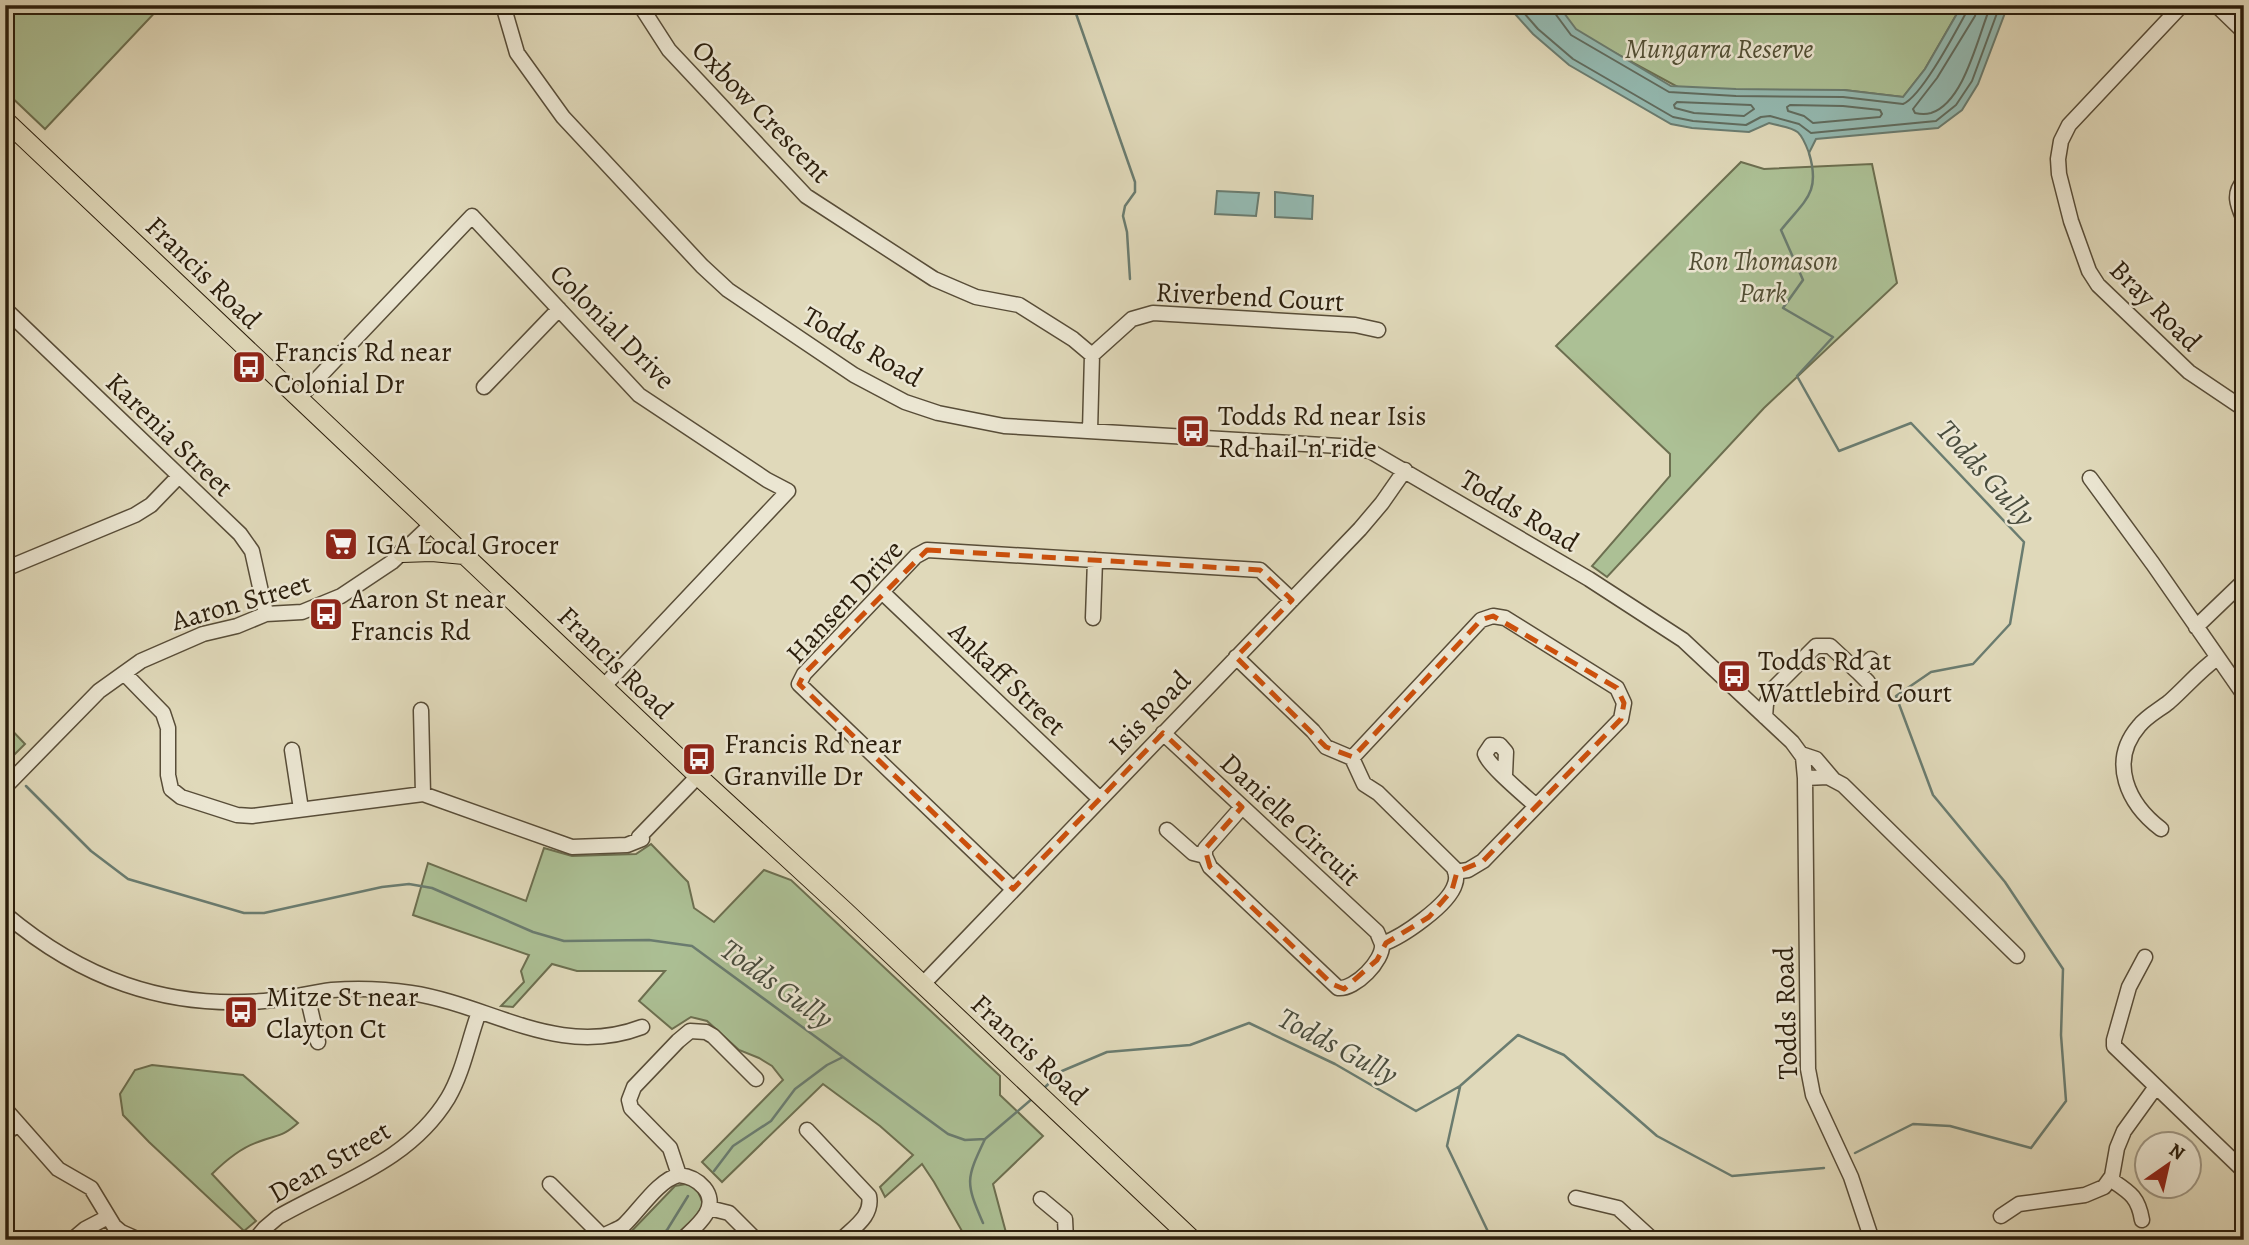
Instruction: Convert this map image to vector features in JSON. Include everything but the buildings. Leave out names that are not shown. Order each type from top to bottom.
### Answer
[{"type":"main road","name":"Francis Road","points":[[5,120],[1193,1240]]},
{"type":"main road","points":[[402,553],[464,555]]},
{"type":"street","name":"Todds Road","points":[[503,5],[517,52],[563,117],[702,266],[749,306],[854,376],[905,402],[938,414],[971,421],[1356,447],[1377,454],[1589,579],[1676,636],[1746,699],[1801,754],[1805,778],[1810,1088],[1848,1170],[1872,1240]]},
{"type":"street","name":"Oxbow Crescent","points":[[640,5],[669,50],[806,196],[934,279],[976,297],[1019,305],[1073,339],[1092,355]]},
{"type":"street","name":"Bray Road","points":[[2182,5],[2069,125],[2061,141],[2059,174],[2083,258],[2098,285],[2189,372],[2244,409]]},
{"type":"street","points":[[2216,5],[2244,32]]},
{"type":"street","points":[[2244,181],[2238,187],[2236,203],[2244,220]]},
{"type":"street","name":"Colonial Drive","points":[[299,398],[472,216],[639,395],[767,480],[788,491],[604,686]]},
{"type":"street","name":"Karenia Street","points":[[5,309],[240,534],[252,551],[266,614]]},
{"type":"street","points":[[484,387],[559,309]]},
{"type":"street","name":"Riverbend Court","points":[[1092,355],[1132,319],[1153,313],[1355,325],[1378,330]]},
{"type":"street","points":[[1090,431],[1092,355]]},
{"type":"street","name":"Isis Road","points":[[923,984],[1360,529],[1405,470]]},
{"type":"street","points":[[5,569],[135,515],[151,505],[179,476]]},
{"type":"street","points":[[2090,478],[2244,695]]},
{"type":"street","name":"Aaron Street","points":[[5,787],[99,691],[141,661],[203,634],[237,626],[266,614],[302,612],[341,596],[377,574],[432,524]]},
{"type":"street","name":"Hansen Drive","points":[[1013,889],[799,684],[804,674],[916,556],[928,550],[1259,570],[1292,600]]},
{"type":"street","points":[[1093,618],[1095,560]]},
{"type":"street","points":[[2196,627],[2244,581]]},
{"type":"street","name":"Ankaff Street","points":[[882,592],[1100,799]]},
{"type":"street","points":[[1352,758],[1482,620],[1493,616],[1505,618],[1617,688],[1624,703],[1620,719],[1483,861],[1468,870],[1455,872]]},
{"type":"street","points":[[1765,717],[1766,704],[1772,690],[1810,650],[1820,645],[1830,646],[1863,677],[1871,659]]},
{"type":"street","points":[[1236,657],[1313,731],[1326,747],[1352,758],[1364,783],[1378,793],[1452,864],[1455,872],[1452,890],[1429,917],[1394,940],[1382,944],[1381,956],[1356,984],[1338,988],[1210,867],[1205,856],[1209,843],[1242,807]]},
{"type":"street","points":[[2161,829],[2146,818],[2130,794],[2123,763],[2126,749],[2140,724],[2217,657]]},
{"type":"street","points":[[124,673],[163,713],[168,729],[171,789],[181,797],[237,815],[251,816],[423,794],[572,847],[627,845],[642,839],[639,837],[698,776]]},
{"type":"street","points":[[1746,699],[1772,690]]},
{"type":"street","points":[[421,710],[423,794]]},
{"type":"street","name":"Danielle Circuit","points":[[1163,733],[1377,932],[1382,944]]},
{"type":"street","points":[[292,750],[301,809]]},
{"type":"street","points":[[1801,754],[1816,759],[1833,779],[1843,785],[2017,956]]},
{"type":"street","points":[[1505,775],[1535,805]]},
{"type":"street","points":[[1805,778],[1833,779]]},
{"type":"street","points":[[1167,830],[1193,853],[1205,856]]},
{"type":"street","points":[[5,914],[66,959],[110,981],[151,993],[234,1003],[358,988],[439,999],[545,1034],[623,1034],[642,1027]]},
{"type":"street","points":[[2145,957],[2129,987],[2114,1044],[2155,1088],[2244,1171]]},
{"type":"street","points":[[307,995],[318,1042]]},
{"type":"street","name":"Dean Street","points":[[256,1240],[278,1217],[383,1163],[411,1142],[431,1122],[449,1095],[479,1012]]},
{"type":"street","points":[[679,1175],[670,1148],[631,1108],[629,1100],[634,1087],[685,1034],[698,1030],[713,1036],[756,1079]]},
{"type":"street","points":[[2001,1216],[2019,1204],[2090,1194],[2100,1190],[2110,1180],[2119,1140],[2140,1105],[2155,1088]]},
{"type":"street","points":[[5,1109],[58,1169],[91,1188],[108,1217],[121,1232],[139,1240]]},
{"type":"street","points":[[5,1135],[17,1123]]},
{"type":"street","points":[[807,1130],[869,1196],[868,1213],[845,1238]]},
{"type":"street","points":[[550,1184],[601,1238],[623,1225],[666,1181],[679,1175],[692,1178],[704,1186],[709,1208],[702,1221],[682,1240]]},
{"type":"street","points":[[2110,1180],[2137,1201],[2142,1220]]},
{"type":"street","points":[[1576,1198],[1618,1208],[1653,1240]]},
{"type":"street","points":[[1041,1199],[1065,1219],[1066,1240]]},
{"type":"street","points":[[709,1208],[729,1213],[757,1240]]},
{"type":"street","points":[[72,1240],[85,1229],[108,1217]]},
{"type":"highlighted area","points":[[927,550],[1260,570],[1292,600],[1236,657],[1326,747],[1353,757],[1481,620],[1493,616],[1617,688],[1624,703],[1621,719],[1483,861],[1457,872],[1452,890],[1429,917],[1386,943],[1377,960],[1344,989],[1332,984],[1210,867],[1205,849],[1242,807],[1163,733],[1013,889],[799,684],[804,674]]},
{"type":"green space","points":[[5,5],[162,5],[45,129],[5,91]]},
{"type":"green space","name":"Mungarra Reserve","points":[[1553,5],[1962,5],[1925,69],[1903,97],[1844,90],[1687,92],[1565,26]]},
{"type":"green space","name":"Ron Thomason Park","points":[[1741,162],[1764,169],[1872,164],[1897,283],[1764,408],[1607,577],[1592,566],[1670,476],[1670,454],[1556,346]]},
{"type":"green space","points":[[5,723],[25,744],[5,764]]},
{"type":"green space","points":[[651,844],[688,882],[694,908],[714,922],[764,870],[791,880],[1000,1076],[1000,1095],[1043,1136],[993,1184],[1008,1240],[964,1240],[962,1231],[922,1164],[885,1197],[880,1187],[913,1155],[880,1126],[823,1084],[722,1182],[702,1162],[783,1080],[772,1066],[739,1050],[707,1021],[691,1017],[672,1029],[639,1001],[665,971],[577,971],[552,964],[513,1007],[501,1006],[524,982],[521,971],[529,955],[413,915],[428,863],[526,901],[544,848],[572,856],[636,854]]},
{"type":"green space","points":[[152,1065],[243,1075],[298,1123],[283,1133],[245,1148],[212,1174],[256,1221],[244,1231],[123,1115],[120,1094],[135,1070]]},
{"type":"green space","points":[[686,1184],[698,1192],[703,1205],[672,1240],[623,1240],[675,1186]]},
{"type":"water","points":[[1507,5],[1558,5],[1576,29],[1671,86],[1844,90],[1903,97],[1925,69],[1962,5],[2008,5],[1978,84],[1962,110],[1938,128],[1816,139],[1809,153],[1799,133],[1791,128],[1769,123],[1749,132],[1671,124],[1569,65],[1533,34]]},
{"type":"water","points":[[1217,191],[1259,193],[1256,216],[1215,214]]},
{"type":"water","points":[[1275,192],[1313,196],[1312,219],[1275,217]]},
{"type":"waterway","points":[[1073,5],[1135,182],[1135,192],[1125,206],[1123,216],[1127,232],[1130,279]]},
{"type":"waterway","name":"Todds Gully","points":[[1809,153],[1812,187],[1804,203],[1781,230],[1803,280],[1783,308],[1833,337],[1797,376],[1839,451],[1911,423],[2024,542],[2010,624],[1973,664],[1931,672],[1896,696],[1933,795],[2005,882],[2063,969],[2061,1035],[2066,1101],[2031,1148],[1950,1126],[1913,1124],[1855,1153]]},
{"type":"waterway","points":[[26,786],[91,851],[128,879],[244,913],[264,913],[382,887],[409,884],[432,888],[533,932],[564,941],[649,940],[692,946],[948,1134],[965,1140],[985,1139],[1033,1098]]},
{"type":"waterway","name":"Todds Gully","points":[[1043,1089],[1062,1071],[1107,1052],[1190,1045],[1249,1023],[1335,1064],[1416,1111],[1460,1086],[1518,1035],[1564,1055],[1657,1136],[1732,1176],[1824,1168]]},
{"type":"waterway","points":[[714,1171],[733,1146],[771,1121],[795,1089],[827,1065],[843,1057]]},
{"type":"waterway","points":[[1460,1087],[1447,1146],[1492,1240]]},
{"type":"waterway","points":[[983,1223],[973,1198],[970,1181],[974,1163],[985,1139]]},
{"type":"waterway","points":[[657,1240],[667,1230],[688,1196]]},
{"type":"place","name":"Francis Rd near Colonial Dr","points":[[249,367]]},
{"type":"place","name":"Todds Rd near Isis Rd hail 'n' ride","points":[[1193,431]]},
{"type":"place","name":"IGA Local Grocer","points":[[341,544]]},
{"type":"place","name":"Aaron St near Francis Rd","points":[[326,614]]},
{"type":"place","name":"Todds Rd at Wattlebird Court","points":[[1734,676]]},
{"type":"place","name":"Francis Rd near Granville Dr","points":[[699,759]]},
{"type":"place","name":"Mitze St near Clayton Ct","points":[[241,1012]]}]
